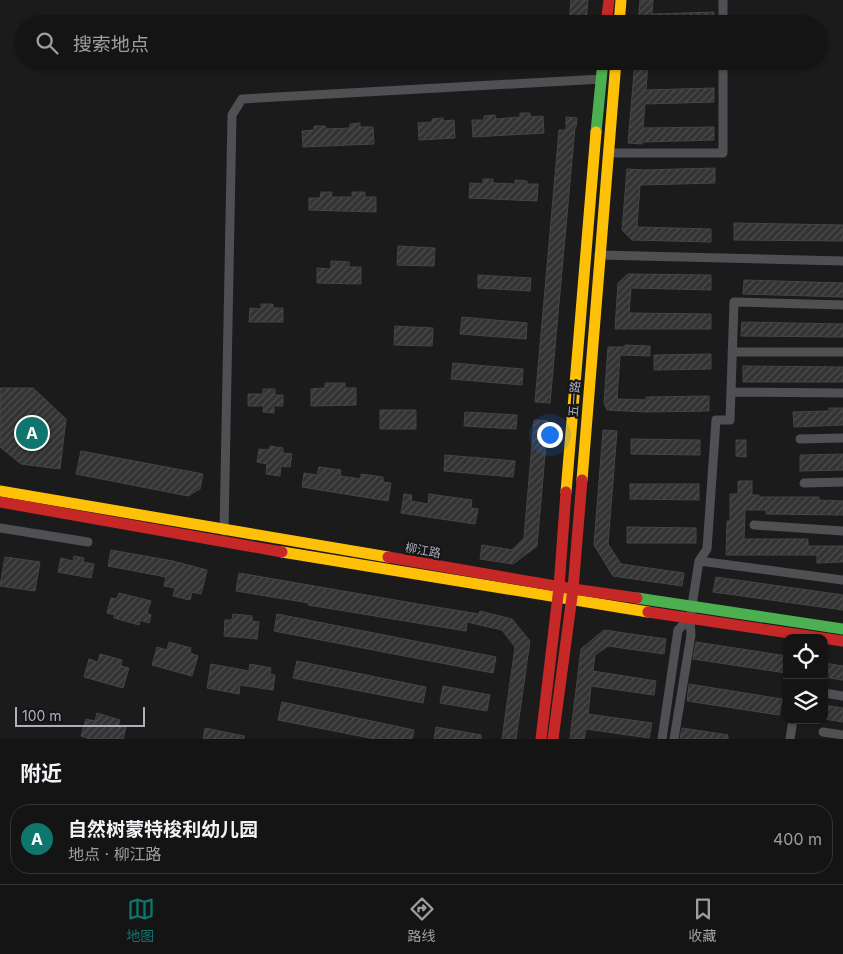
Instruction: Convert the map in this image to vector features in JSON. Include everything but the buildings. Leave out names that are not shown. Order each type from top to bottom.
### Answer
[{"type":"street","points":[[607,15],[608,0]]},
{"type":"street","points":[[619,15],[620,0]]},
{"type":"street","points":[[723,0],[723,15]]},
{"type":"street","name":"五一路","points":[[542,739],[559,593],[586,242],[602,70]]},
{"type":"street","name":"五一路","points":[[553,739],[573,595],[615,70]]},
{"type":"street","points":[[610,153],[723,153],[723,70]]},
{"type":"street","points":[[224,537],[232,115],[242,100],[602,79]]},
{"type":"street","points":[[586,242],[600,249],[843,261]]},
{"type":"street","points":[[674,739],[691,635],[690,618],[699,561],[707,549],[716,420],[730,420],[734,302],[843,305]]},
{"type":"street","points":[[732,352],[843,352]]},
{"type":"street","points":[[731,392],[843,393]]},
{"type":"street","points":[[800,438],[843,438]]},
{"type":"street","points":[[804,483],[843,482]]},
{"type":"street","name":"柳江路","points":[[0,491],[224,537]]},
{"type":"street","name":"柳江路","points":[[0,502],[573,595],[690,618],[806,632],[843,629]]},
{"type":"street","points":[[754,525],[843,531]]},
{"type":"street","points":[[0,528],[88,542]]},
{"type":"street","points":[[699,561],[843,580]]},
{"type":"street","name":"柳江路","points":[[573,595],[692,605],[843,641]]},
{"type":"street","points":[[662,739],[678,630],[690,618]]},
{"type":"street","points":[[828,694],[843,696]]},
{"type":"street","points":[[790,739],[792,724]]},
{"type":"street","points":[[823,732],[843,735]]},
{"type":"traffic: fast","points":[[596,132],[602,70]]},
{"type":"traffic: fast","points":[[637,598],[843,629]]},
{"type":"traffic: slow","points":[[620,15],[621,0]]},
{"type":"traffic: slow","points":[[582,480],[615,70]]},
{"type":"traffic: slow","points":[[566,492],[596,132]]},
{"type":"traffic: slow","points":[[0,491],[388,557]]},
{"type":"traffic: slow","points":[[282,552],[648,612]]},
{"type":"traffic: jam","points":[[607,15],[609,0]]},
{"type":"traffic: jam","points":[[553,739],[573,589],[582,480]]},
{"type":"traffic: jam","points":[[541,739],[559,587],[566,492]]},
{"type":"traffic: jam","points":[[0,502],[282,552]]},
{"type":"traffic: jam","points":[[388,557],[573,589],[637,598]]},
{"type":"traffic: jam","points":[[648,612],[843,641]]},
{"type":"place","name":"自然树蒙特梭利幼儿园","points":[[32,433]]}]
